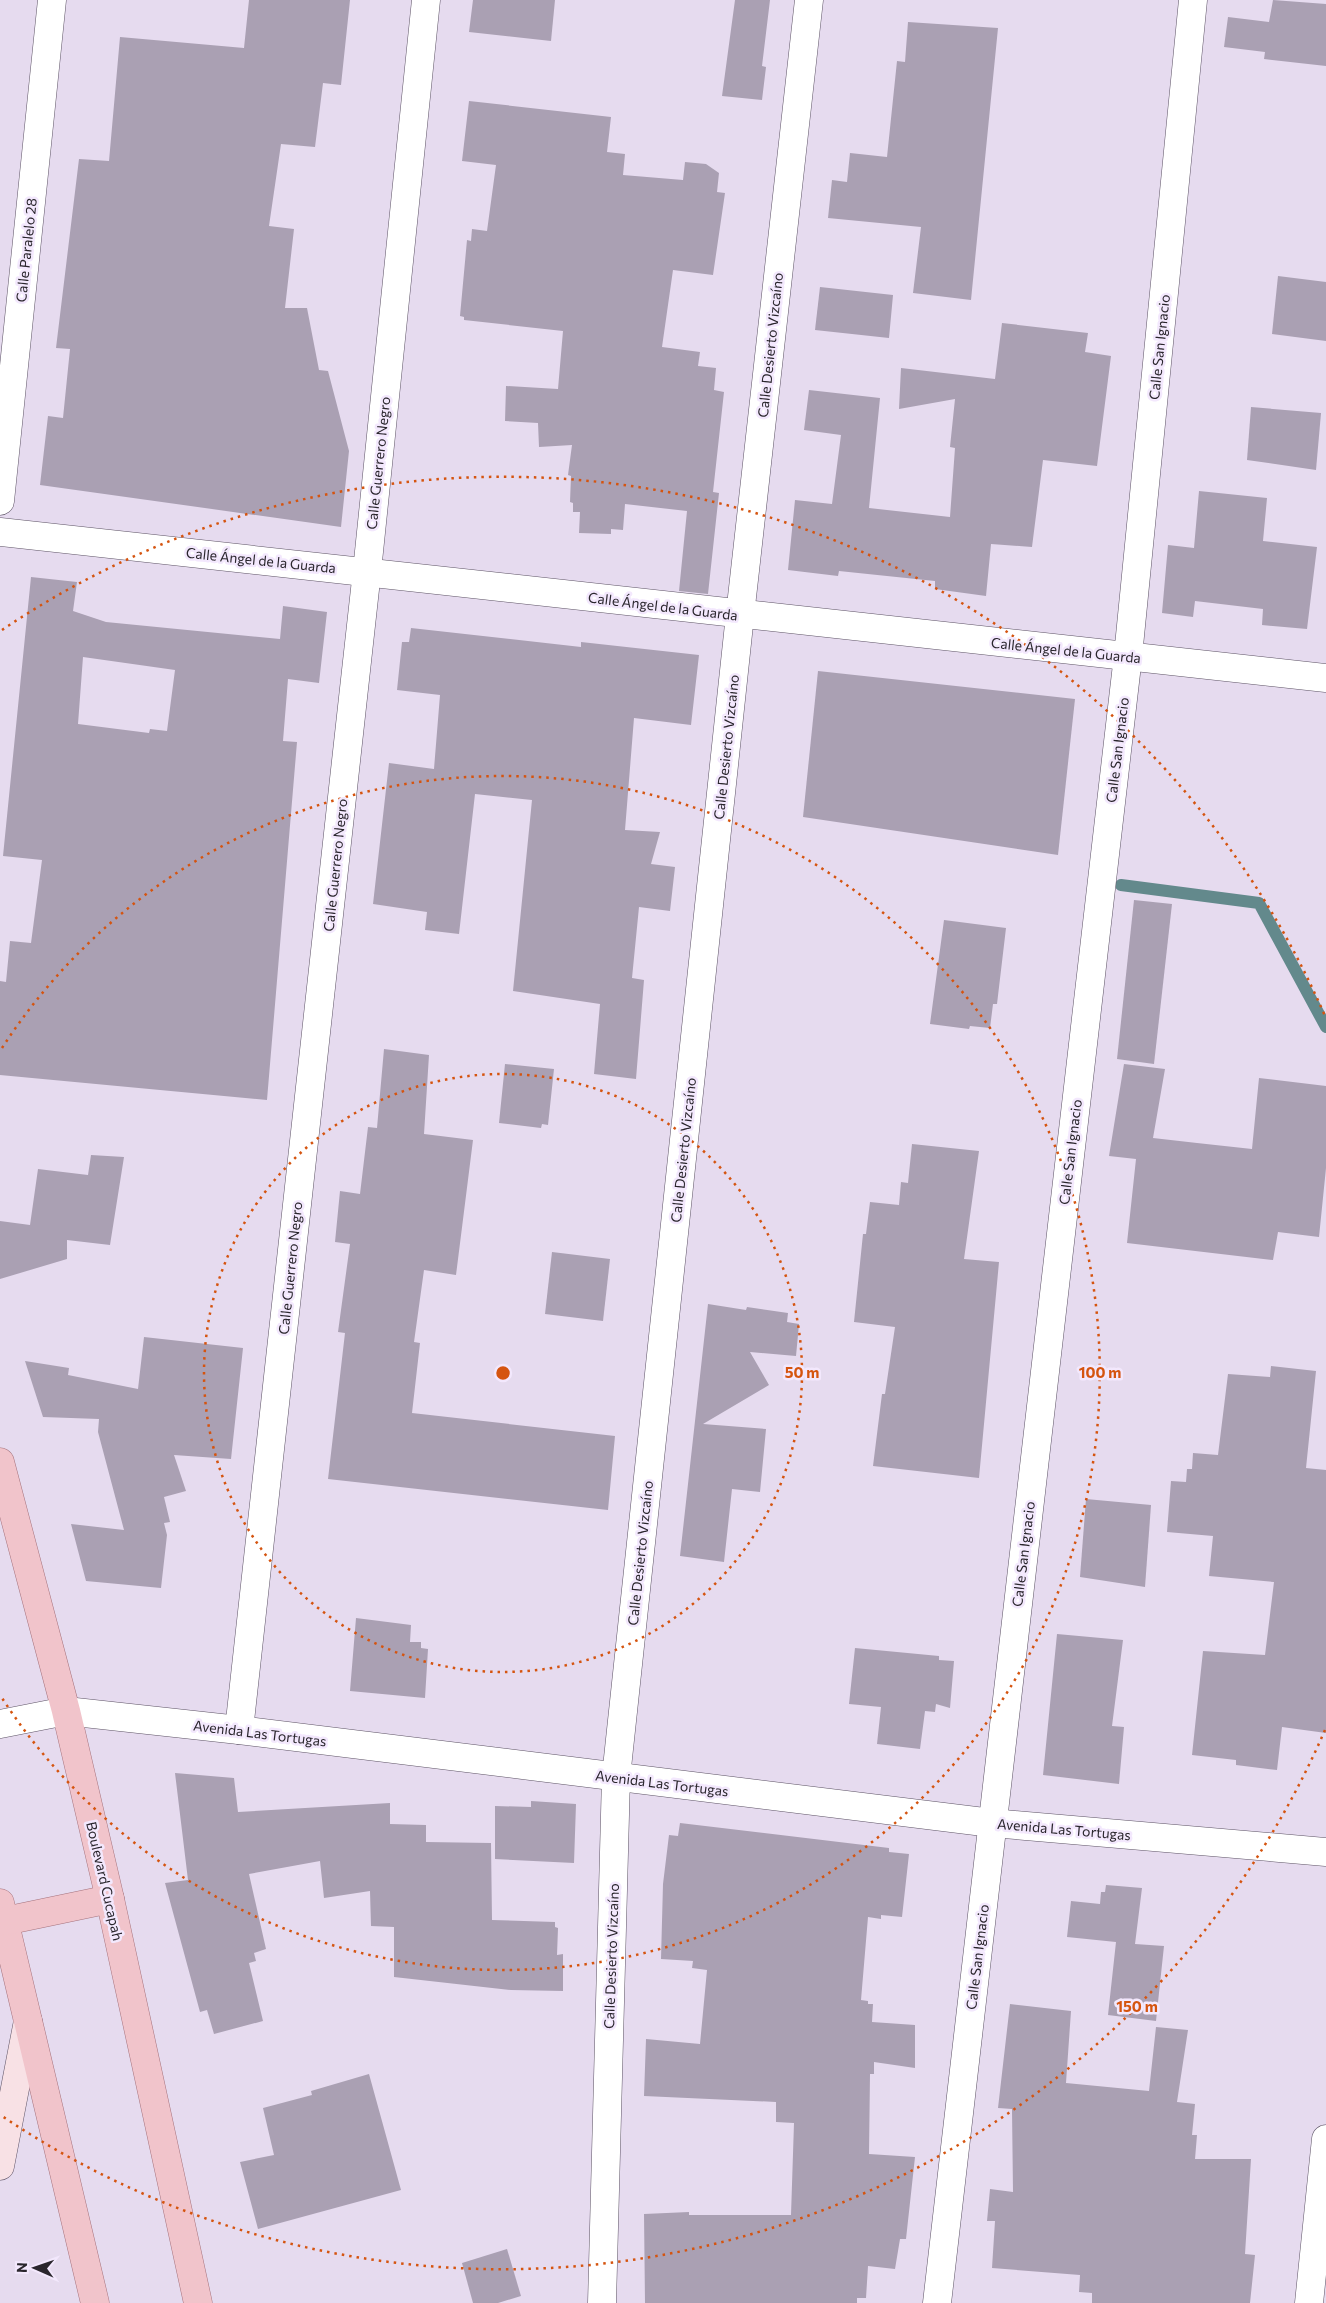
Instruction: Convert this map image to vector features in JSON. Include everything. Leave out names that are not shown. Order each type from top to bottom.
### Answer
[{"type":"main road","name":"Boulevard Cucapah","points":[[0,1462],[66,1711],[110,1899],[198,2303]]},
{"type":"main road","points":[[95,2303],[2,1912],[110,1899]]},
{"type":"street","name":"Calle Paralelo 28","points":[[0,501],[52,0]]},
{"type":"street","name":"Calle Guerrero Negro","points":[[239,1730],[367,571],[426,0]]},
{"type":"street","name":"Calle Desierto Vizcaíno","points":[[602,2303],[616,1777],[740,614],[809,0]]},
{"type":"street","name":"Calle San Ignacio","points":[[937,2303],[1128,656],[1194,0]]},
{"type":"street","name":"Calle Ángel de la Guarda","points":[[0,532],[1326,678]]},
{"type":"street","name":"Avenida Las Tortugas","points":[[0,1724],[66,1711],[239,1730],[992,1823],[1326,1852]]},
{"type":"street","points":[[0,2166],[28,2021]]},
{"type":"street","points":[[1309,2303],[1326,2139]]},
{"type":"building","points":[[249,0],[350,0],[341,85],[323,83],[315,147],[281,144],[269,226],[294,229],[285,308],[307,308],[319,370],[328,371],[349,451],[341,527],[40,485],[48,416],[63,418],[70,349],[56,348],[79,159],[109,161],[120,37],[244,48]]},
{"type":"building","points":[[473,0],[555,0],[551,41],[469,32]]},
{"type":"building","points":[[735,0],[770,0],[762,66],[766,67],[762,100],[722,96]]},
{"type":"building","points":[[1273,0],[1326,4],[1326,66],[1264,59],[1265,52],[1224,47],[1228,17],[1269,22]]},
{"type":"building","points":[[908,22],[998,28],[971,300],[913,293],[921,227],[828,218],[832,180],[847,182],[850,153],[887,157],[897,61],[905,62]]},
{"type":"building","points":[[469,101],[611,117],[607,152],[625,154],[623,175],[683,180],[685,162],[706,164],[719,173],[717,192],[725,193],[713,275],[673,270],[662,347],[700,352],[698,366],[716,368],[714,390],[724,392],[713,492],[719,493],[708,594],[679,591],[687,511],[625,504],[623,530],[611,529],[611,534],[579,533],[580,512],[573,512],[573,503],[570,502],[571,476],[568,475],[572,445],[539,447],[538,423],[505,421],[506,386],[558,389],[563,331],[464,320],[464,317],[460,316],[467,240],[471,241],[472,229],[487,231],[496,165],[462,161]]},
{"type":"building","points":[[1278,276],[1326,282],[1326,341],[1272,334]]},
{"type":"building","points":[[820,287],[893,295],[889,338],[815,330]]},
{"type":"building","points":[[1002,323],[1088,333],[1085,352],[1111,356],[1097,466],[1043,460],[1032,547],[991,544],[986,596],[935,589],[935,581],[839,571],[838,576],[788,570],[795,500],[832,504],[841,435],[804,430],[809,390],[880,398],[869,508],[950,517],[955,448],[950,447],[955,399],[899,409],[901,368],[995,379]]},
{"type":"building","points":[[1251,407],[1321,413],[1316,470],[1247,460]]},
{"type":"building","points":[[1199,491],[1267,498],[1263,541],[1317,547],[1307,629],[1262,625],[1263,609],[1195,601],[1193,617],[1162,613],[1168,545],[1194,548]]},
{"type":"building","points":[[31,577],[77,582],[73,611],[106,622],[280,639],[283,606],[327,612],[319,683],[288,679],[283,741],[297,742],[267,1100],[0,1075],[0,981],[6,982],[10,941],[31,943],[42,860],[3,856]],"holes":[[[83,657],[175,670],[167,731],[150,729],[149,733],[78,724]]]},
{"type":"building","points":[[411,628],[581,647],[581,642],[699,655],[691,725],[634,718],[625,830],[660,832],[651,864],[675,867],[670,911],[639,907],[632,978],[644,980],[636,1079],[594,1074],[600,1004],[513,991],[532,800],[475,794],[459,934],[425,930],[427,912],[373,904],[389,763],[434,769],[440,695],[397,690],[402,642],[409,642]]},
{"type":"building","points":[[818,671],[1075,699],[1058,855],[803,817]]},
{"type":"building","points":[[1134,900],[1172,904],[1154,1064],[1117,1059]]},
{"type":"building","points":[[944,920],[1006,928],[997,1004],[993,1004],[990,1028],[970,1026],[969,1029],[930,1024]]},
{"type":"building","points":[[384,1049],[429,1055],[424,1134],[473,1140],[456,1275],[424,1270],[414,1342],[420,1343],[412,1413],[615,1436],[608,1510],[328,1479],[345,1333],[338,1332],[350,1244],[335,1242],[340,1191],[360,1194],[368,1127],[377,1128]]},
{"type":"building","points":[[505,1064],[554,1069],[548,1125],[542,1124],[541,1128],[499,1123]]},
{"type":"building","points":[[1124,1064],[1165,1069],[1153,1138],[1252,1149],[1259,1078],[1326,1086],[1326,1168],[1319,1237],[1278,1232],[1273,1260],[1127,1243],[1136,1159],[1109,1156]]},
{"type":"building","points":[[912,1144],[979,1151],[964,1259],[999,1262],[979,1478],[873,1466],[882,1394],[885,1394],[895,1327],[854,1322],[863,1234],[866,1234],[870,1202],[899,1205],[901,1182],[908,1183]]},
{"type":"building","points":[[91,1155],[124,1157],[110,1245],[67,1240],[67,1259],[0,1279],[0,1221],[30,1225],[38,1169],[88,1175]]},
{"type":"building","points":[[552,1252],[610,1259],[603,1321],[545,1314]]},
{"type":"building","points":[[708,1304],[746,1310],[747,1307],[788,1313],[787,1322],[799,1324],[796,1356],[750,1352],[769,1385],[703,1424],[766,1429],[760,1492],[732,1489],[724,1562],[680,1556]]},
{"type":"building","points":[[144,1337],[243,1348],[231,1459],[174,1455],[186,1491],[164,1497],[170,1522],[164,1523],[167,1535],[161,1588],[86,1581],[71,1524],[124,1530],[98,1432],[99,1419],[43,1417],[25,1361],[69,1368],[68,1375],[138,1389]]},
{"type":"building","points":[[1271,1366],[1316,1371],[1306,1468],[1326,1470],[1326,1733],[1282,1727],[1277,1770],[1236,1765],[1236,1760],[1192,1755],[1203,1651],[1265,1655],[1274,1582],[1209,1576],[1213,1536],[1167,1532],[1171,1481],[1186,1482],[1187,1469],[1192,1469],[1193,1453],[1218,1455],[1228,1374],[1270,1377]]},
{"type":"building","points":[[1086,1499],[1151,1505],[1145,1587],[1080,1577]]},
{"type":"building","points":[[356,1618],[411,1625],[410,1642],[421,1642],[421,1648],[428,1649],[425,1698],[350,1691]]},
{"type":"building","points":[[1057,1634],[1123,1640],[1112,1726],[1124,1727],[1119,1784],[1043,1775]]},
{"type":"building","points":[[855,1648],[939,1656],[939,1660],[954,1661],[950,1708],[936,1704],[935,1712],[925,1711],[920,1749],[877,1744],[881,1707],[849,1704]]},
{"type":"building","points":[[175,1773],[234,1778],[238,1812],[390,1803],[390,1824],[426,1825],[426,1842],[491,1843],[492,1920],[555,1922],[555,1927],[558,1928],[557,1955],[563,1954],[563,1991],[511,1990],[394,1977],[394,1927],[371,1926],[370,1891],[324,1898],[320,1861],[249,1874],[266,1949],[254,1953],[256,1961],[249,1963],[263,2021],[214,2034],[207,2010],[200,2012],[165,1883],[188,1880]]},
{"type":"building","points":[[531,1801],[576,1804],[574,1863],[495,1859],[495,1806],[531,1807]]},
{"type":"building","points":[[680,1823],[889,1848],[889,1852],[909,1854],[902,1917],[881,1915],[881,1919],[868,1917],[861,2000],[868,2001],[868,2004],[873,2004],[872,2022],[915,2025],[915,2068],[874,2062],[874,2074],[870,2074],[869,2154],[915,2157],[906,2239],[900,2239],[895,2269],[868,2266],[866,2298],[857,2298],[857,2303],[645,2303],[644,2214],[689,2212],[689,2215],[791,2215],[794,2123],[776,2122],[776,2102],[644,2096],[646,2039],[700,2044],[707,1970],[692,1968],[693,1961],[661,1959],[663,1884],[669,1835],[678,1836]]},
{"type":"building","points":[[1106,1885],[1142,1888],[1135,1944],[1164,1946],[1156,2021],[1108,2015],[1116,1942],[1067,1937],[1071,1901],[1100,1904],[1101,1892],[1105,1892]]},
{"type":"building","points":[[1010,2004],[1071,2011],[1066,2083],[1149,2091],[1156,2027],[1188,2030],[1177,2102],[1195,2104],[1192,2135],[1197,2135],[1195,2159],[1251,2159],[1245,2254],[1255,2255],[1250,2303],[1092,2303],[1092,2293],[1079,2292],[1080,2275],[992,2268],[995,2221],[987,2221],[990,2189],[1013,2192],[1012,2109],[998,2108]]},
{"type":"building","points":[[369,2074],[401,2190],[258,2229],[240,2162],[274,2155],[263,2108],[312,2095],[311,2091]]},
{"type":"building","points":[[507,2249],[521,2296],[498,2303],[473,2303],[462,2263]]},
{"type":"waterway","points":[[1121,885],[1259,903],[1326,1027]]}]
